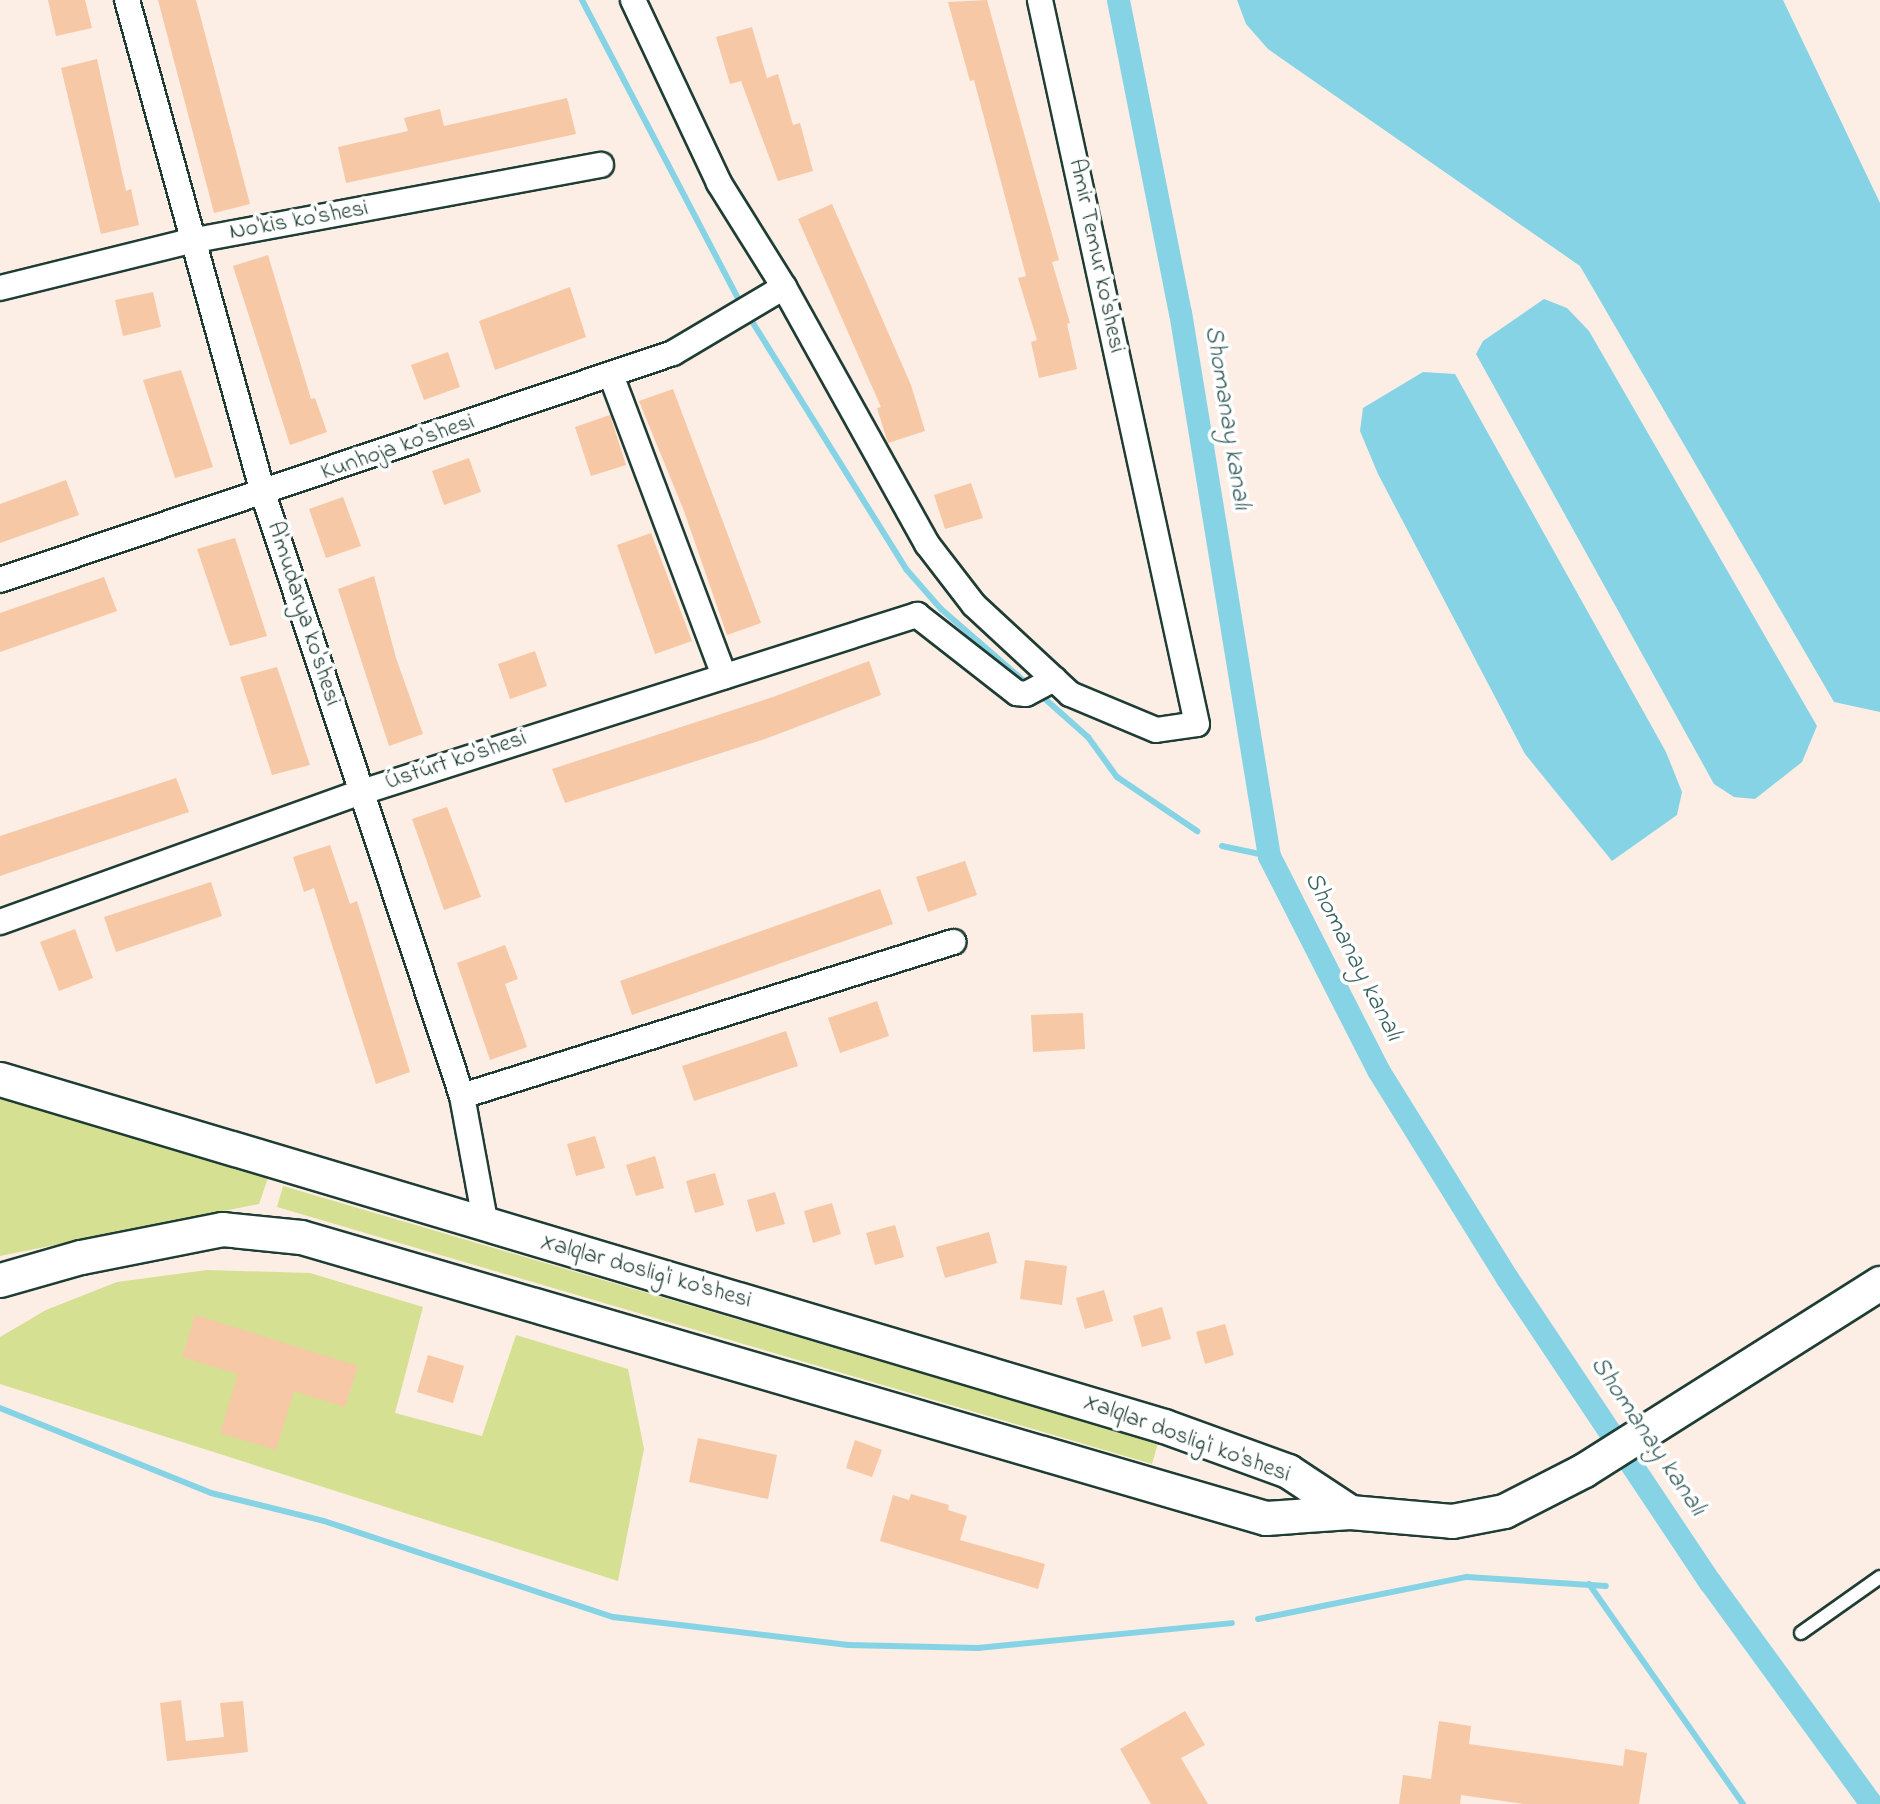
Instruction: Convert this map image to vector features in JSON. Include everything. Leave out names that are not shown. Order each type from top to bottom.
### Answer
[{"type":"main road","name":"Xalqlar doslig'i ko'shesi","points":[[0,1079],[1164,1426],[1289,1471],[1350,1512]]},
{"type":"main road","name":"Xalqlar doslig'i ko'shesi","points":[[0,1280],[81,1257],[222,1229],[301,1237],[1185,1498],[1266,1518],[1350,1512]]},
{"type":"main road","points":[[1350,1512],[1452,1521],[1504,1511],[1584,1470],[1675,1410],[1880,1283]]},
{"type":"street","name":"A'mudarya ko'shesi","points":[[127,0],[190,241],[263,494],[462,1096],[486,1225]]},
{"type":"street","points":[[633,0],[719,183],[783,287],[927,544],[974,606],[1054,679]]},
{"type":"street","name":"Amir Temur ko'shesi","points":[[1040,0],[1149,514],[1198,724],[1156,730],[1070,694],[1054,679]]},
{"type":"street","name":"No'kis ko'shesi","points":[[0,288],[190,241],[601,165]]},
{"type":"street","name":"Kunhoja ko'shesi","points":[[0,580],[263,494],[673,353],[783,287]]},
{"type":"street","points":[[611,375],[724,676]]},
{"type":"street","name":"Ústúrt ko'shesi","points":[[0,922],[362,792],[917,615],[1017,693],[1026,694],[1054,679]]},
{"type":"street","points":[[462,1096],[953,942]]},
{"type":"lane","points":[[1801,1633],[1880,1577]]},
{"type":"green space","points":[[0,1096],[268,1178],[259,1204],[0,1256]]},
{"type":"green space","points":[[283,1186],[1158,1443],[1152,1464],[277,1207]]},
{"type":"green space","points":[[207,1270],[310,1273],[423,1307],[395,1413],[482,1436],[516,1335],[628,1369],[644,1449],[618,1581],[0,1384],[0,1337],[46,1310],[117,1282]]},
{"type":"water","points":[[1237,0],[1783,0],[1880,203],[1880,712],[1834,702],[1580,266],[1268,49],[1246,24]]},
{"type":"water","points":[[1544,299],[1567,308],[1589,331],[1817,726],[1802,762],[1755,799],[1734,797],[1714,784],[1476,354],[1483,341]]},
{"type":"water","points":[[1423,372],[1455,374],[1666,752],[1682,792],[1677,815],[1612,861],[1525,754],[1378,474],[1360,431],[1363,408]]},
{"type":"building","points":[[48,0],[85,0],[92,28],[56,36]]},
{"type":"building","points":[[158,0],[196,0],[250,204],[214,213]]},
{"type":"building","points":[[987,0],[1059,260],[1052,262],[1070,323],[1067,324],[1077,369],[1039,378],[1031,342],[1037,340],[1018,278],[1026,276],[974,80],[970,81],[948,2]]},
{"type":"building","points":[[752,27],[767,78],[778,74],[793,125],[800,123],[813,171],[778,181],[741,81],[730,84],[716,37]]},
{"type":"building","points":[[97,59],[126,191],[131,189],[139,225],[101,234],[61,68]]},
{"type":"building","points":[[567,98],[576,134],[346,183],[338,147],[408,131],[404,118],[440,109],[444,126]]},
{"type":"building","points":[[832,204],[911,385],[925,431],[888,443],[877,408],[881,407],[798,219]]},
{"type":"building","points":[[268,255],[311,399],[315,398],[327,432],[290,445],[233,266]]},
{"type":"building","points":[[570,287],[586,337],[495,370],[479,321]]},
{"type":"building","points":[[153,292],[161,327],[123,336],[115,300]]},
{"type":"building","points":[[448,352],[460,387],[424,400],[411,365]]},
{"type":"building","points":[[181,370],[213,467],[175,478],[143,380]]},
{"type":"building","points":[[673,389],[761,623],[727,635],[684,511],[639,401]]},
{"type":"building","points":[[610,415],[626,465],[591,476],[575,427]]},
{"type":"building","points":[[469,458],[481,492],[444,505],[432,471]]},
{"type":"building","points":[[66,480],[79,515],[0,543],[0,504]]},
{"type":"building","points":[[971,483],[983,518],[945,529],[934,495]]},
{"type":"building","points":[[343,497],[361,546],[326,558],[309,509]]},
{"type":"building","points":[[651,533],[692,641],[655,654],[617,545]]},
{"type":"building","points":[[235,538],[267,636],[230,646],[197,549]]},
{"type":"building","points":[[374,576],[396,658],[423,734],[389,746],[338,589]]},
{"type":"building","points":[[104,577],[117,611],[0,652],[0,613]]},
{"type":"building","points":[[535,651],[547,686],[510,699],[498,664]]},
{"type":"building","points":[[869,661],[881,695],[765,739],[565,803],[552,769],[773,697]]},
{"type":"building","points":[[277,667],[310,765],[272,775],[240,677]]},
{"type":"building","points":[[176,778],[189,812],[0,876],[0,836]]},
{"type":"building","points":[[447,807],[481,897],[444,910],[412,819]]},
{"type":"building","points":[[330,845],[350,904],[357,901],[410,1072],[376,1084],[314,888],[304,892],[293,857]]},
{"type":"building","points":[[965,861],[977,895],[928,912],[916,877]]},
{"type":"building","points":[[211,882],[222,916],[116,952],[104,917]]},
{"type":"building","points":[[880,889],[893,924],[632,1015],[620,981]]},
{"type":"building","points":[[75,929],[93,978],[59,991],[40,942]]},
{"type":"building","points":[[505,945],[518,979],[505,984],[527,1047],[490,1060],[457,963]]},
{"type":"building","points":[[877,1001],[889,1036],[840,1053],[828,1018]]},
{"type":"building","points":[[1083,1013],[1085,1049],[1033,1052],[1031,1015]]},
{"type":"building","points":[[786,1031],[798,1066],[694,1101],[682,1066]]},
{"type":"building","points":[[595,1136],[605,1168],[576,1176],[567,1144]]},
{"type":"building","points":[[655,1156],[664,1188],[636,1196],[626,1165]]},
{"type":"building","points":[[715,1173],[724,1205],[695,1213],[686,1181]]},
{"type":"building","points":[[775,1192],[785,1224],[756,1232],[747,1200]]},
{"type":"building","points":[[832,1203],[841,1234],[813,1243],[804,1211]]},
{"type":"building","points":[[895,1225],[904,1257],[875,1265],[866,1233]]},
{"type":"building","points":[[989,1232],[997,1263],[945,1278],[936,1247]]},
{"type":"building","points":[[1025,1260],[1067,1266],[1062,1305],[1020,1299]]},
{"type":"building","points":[[1104,1290],[1113,1321],[1085,1329],[1076,1298]]},
{"type":"building","points":[[1162,1307],[1171,1339],[1142,1347],[1133,1316]]},
{"type":"building","points":[[195,1315],[358,1366],[345,1407],[294,1391],[276,1450],[220,1433],[238,1374],[182,1357]]},
{"type":"building","points":[[1225,1324],[1234,1355],[1205,1364],[1196,1332]]},
{"type":"building","points":[[428,1355],[464,1366],[453,1403],[417,1392]]},
{"type":"building","points":[[698,1438],[777,1455],[768,1499],[689,1482]]},
{"type":"building","points":[[855,1440],[882,1450],[872,1477],[846,1468]]},
{"type":"building","points":[[911,1494],[949,1505],[948,1510],[967,1516],[960,1540],[1045,1564],[1038,1589],[880,1541],[893,1495],[909,1500]]},
{"type":"building","points":[[181,1700],[186,1741],[224,1737],[220,1703],[243,1701],[248,1752],[167,1761],[160,1703]]},
{"type":"building","points":[[1185,1711],[1205,1745],[1181,1758],[1208,1804],[1151,1804],[1120,1749]]},
{"type":"building","points":[[1439,1721],[1471,1726],[1469,1744],[1623,1766],[1625,1749],[1647,1753],[1639,1804],[1524,1804],[1461,1795],[1460,1804],[1399,1804],[1403,1775],[1431,1779]]},
{"type":"waterway","points":[[582,0],[738,299]]},
{"type":"waterway","name":"Shomanay kanalı","points":[[1118,0],[1180,312],[1269,856],[1378,1070],[1507,1278],[1710,1582],[1871,1804]]},
{"type":"waterway","points":[[753,323],[906,569],[941,609],[1025,682]]},
{"type":"waterway","points":[[1044,698],[1088,737],[1117,777],[1197,831]]},
{"type":"waterway","points":[[1222,846],[1269,856]]},
{"type":"waterway","points":[[0,1408],[211,1493],[324,1521],[613,1617],[848,1645],[978,1648],[1232,1623]]},
{"type":"waterway","points":[[1258,1619],[1467,1577],[1606,1586]]},
{"type":"waterway","points":[[1589,1584],[1743,1804]]}]
